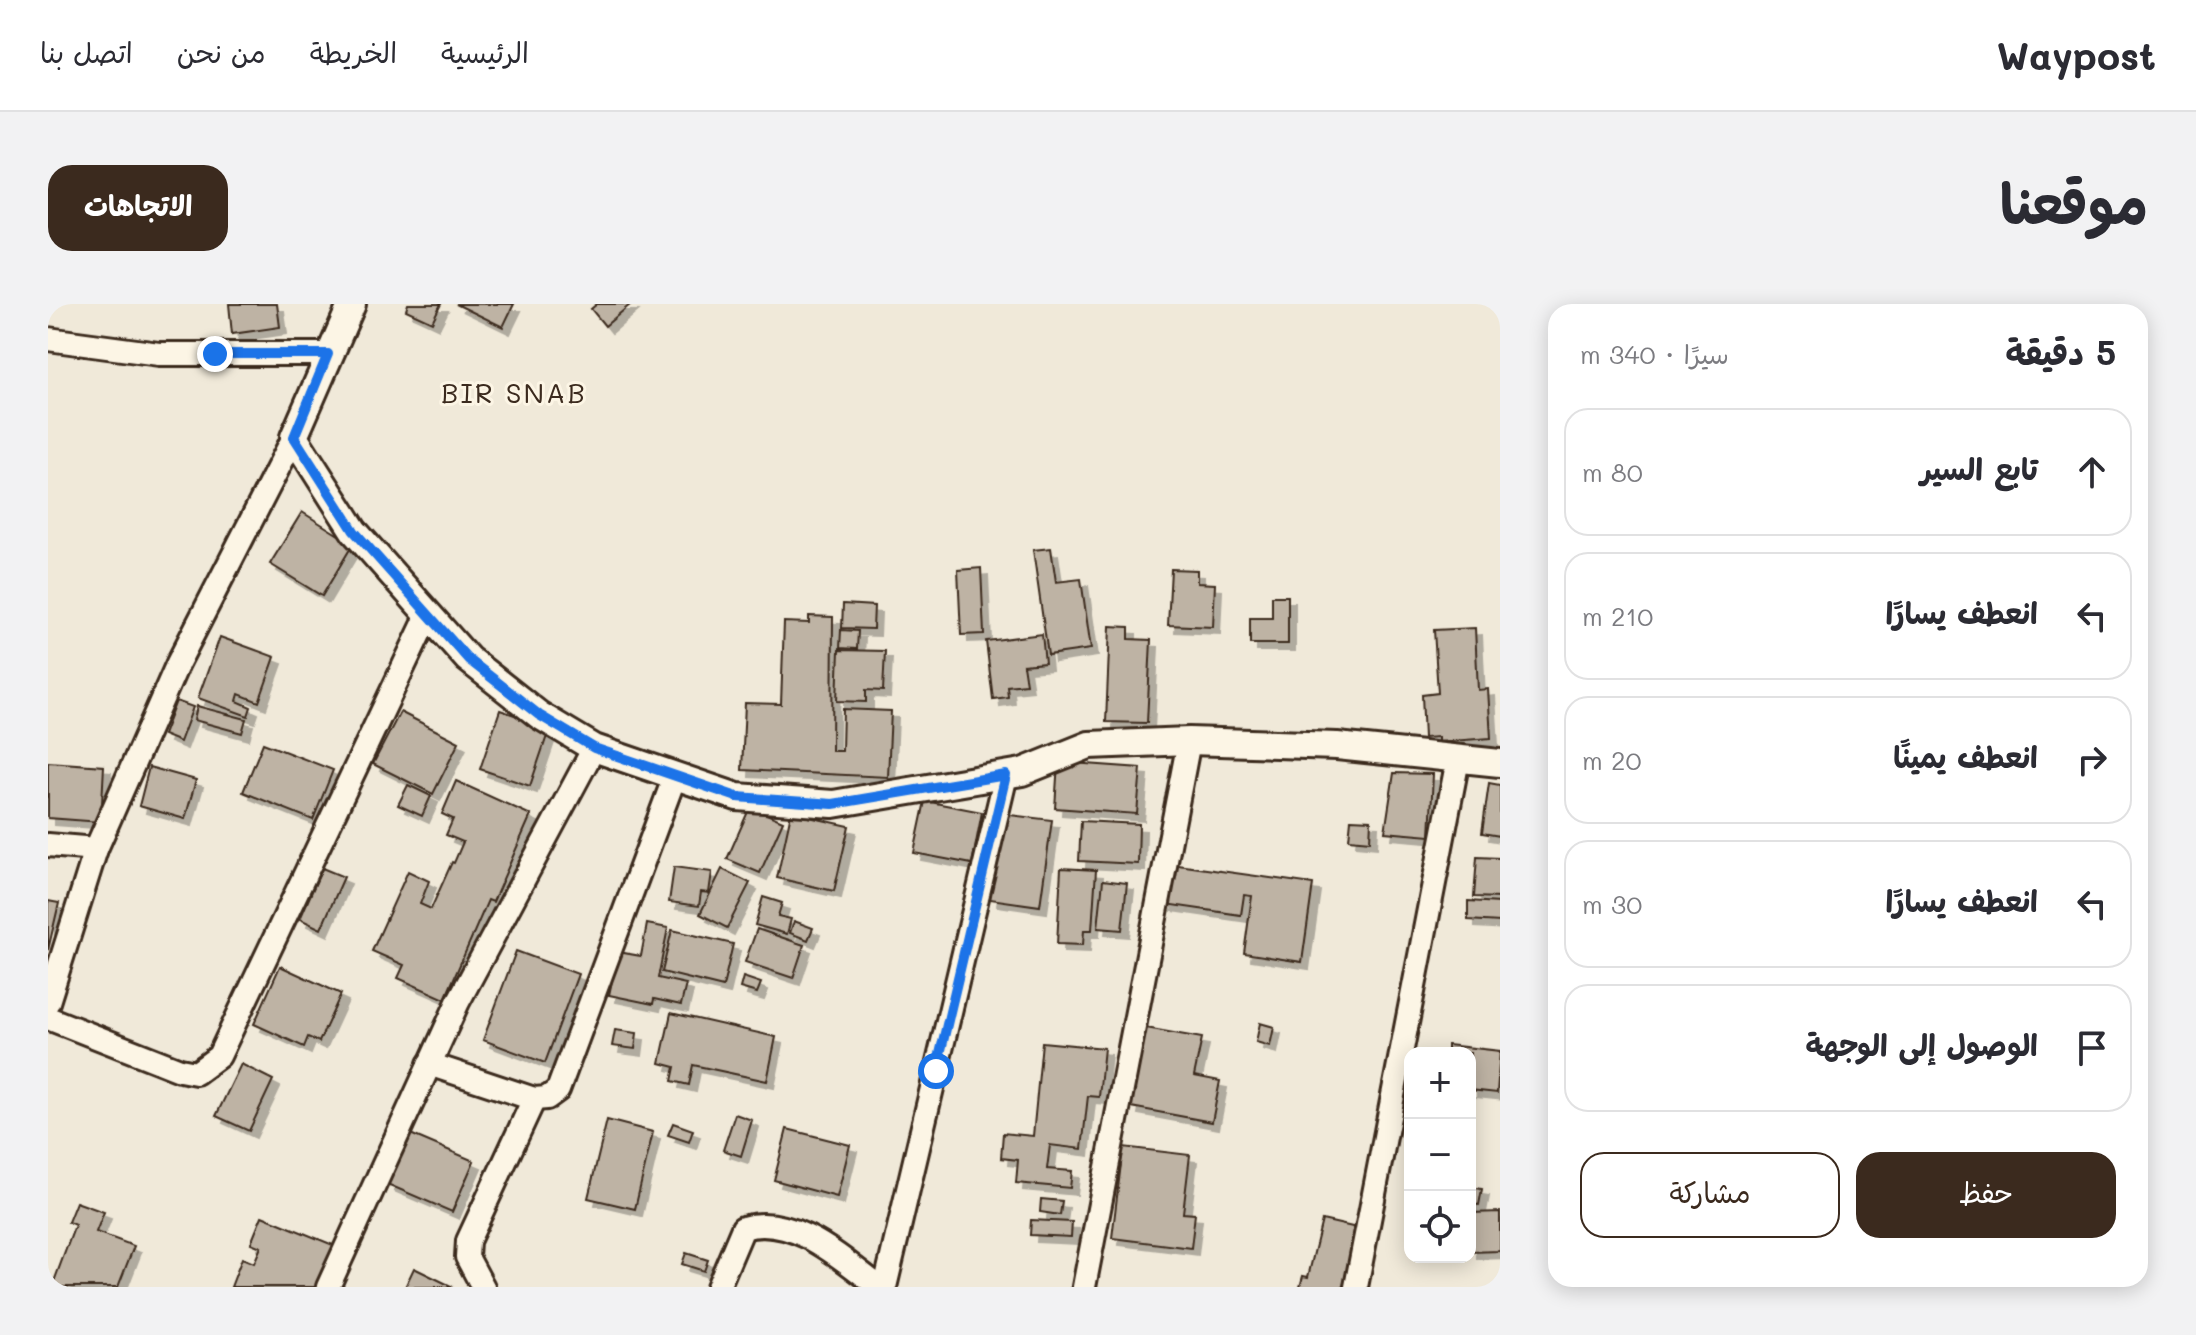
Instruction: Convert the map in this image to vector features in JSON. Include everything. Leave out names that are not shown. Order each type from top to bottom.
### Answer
[{"type":"street","points":[[48,1002],[96,849],[178,663],[294,437],[352,304]]},
{"type":"street","points":[[48,339],[159,354],[328,354]]},
{"type":"street","points":[[294,437],[354,531],[468,659],[539,715],[594,748],[737,797],[833,804],[1006,775],[1089,745],[1189,741],[1337,746],[1500,763]]},
{"type":"street","points":[[48,1018],[180,1070],[196,1073],[219,1056],[428,615]]},
{"type":"street","points":[[1084,1287],[1189,741]]},
{"type":"street","points":[[328,1287],[429,1064],[594,748]]},
{"type":"street","points":[[1356,1287],[1458,759]]},
{"type":"street","points":[[718,1287],[743,1228],[758,1223],[785,1228],[821,1243],[882,1287],[1006,775]]},
{"type":"street","points":[[429,1064],[534,1099],[547,1098],[558,1090],[675,776]]},
{"type":"street","points":[[48,845],[96,849]]},
{"type":"street","points":[[483,1287],[467,1257],[468,1241],[534,1099]]},
{"type":"building","points":[[229,304],[277,304],[280,327],[232,334]]},
{"type":"building","points":[[408,304],[441,304],[432,322],[406,310]]},
{"type":"building","points":[[456,304],[514,304],[503,327]]},
{"type":"building","points":[[597,304],[631,304],[605,326],[591,309]]},
{"type":"building","points":[[302,512],[353,544],[322,596],[270,564]]},
{"type":"building","points":[[1051,548],[1056,582],[1081,579],[1091,649],[1048,655],[1033,550]]},
{"type":"building","points":[[981,568],[984,634],[961,635],[958,570]]},
{"type":"building","points":[[1171,569],[1197,570],[1197,583],[1215,584],[1213,627],[1168,625]]},
{"type":"building","points":[[1272,596],[1288,596],[1288,644],[1250,644],[1250,618],[1272,618]]},
{"type":"building","points":[[843,604],[874,606],[873,629],[842,628]]},
{"type":"building","points":[[809,616],[833,617],[832,751],[842,751],[843,709],[891,711],[888,777],[742,770],[745,703],[781,704],[784,622],[809,623]]},
{"type":"building","points":[[1110,626],[1129,627],[1129,639],[1151,640],[1147,723],[1106,722]]},
{"type":"building","points":[[1475,628],[1478,690],[1488,689],[1491,738],[1438,742],[1438,737],[1424,738],[1422,695],[1438,693],[1434,630]]},
{"type":"building","points":[[841,630],[858,631],[857,649],[840,648]]},
{"type":"building","points":[[1042,634],[1045,663],[1023,665],[1026,684],[1007,686],[1008,697],[993,699],[986,641]]},
{"type":"building","points":[[220,637],[275,657],[259,702],[239,694],[237,701],[251,707],[248,716],[198,698]]},
{"type":"building","points":[[839,650],[885,651],[883,691],[866,690],[866,702],[837,701]]},
{"type":"building","points":[[176,701],[193,707],[180,742],[163,735]]},
{"type":"building","points":[[197,706],[246,719],[242,733],[194,720]]},
{"type":"building","points":[[500,710],[550,727],[530,786],[480,769]]},
{"type":"building","points":[[400,712],[459,742],[433,794],[373,764]]},
{"type":"building","points":[[263,743],[333,770],[313,820],[243,792]]},
{"type":"building","points":[[48,762],[104,766],[101,822],[48,818]]},
{"type":"building","points":[[1058,762],[1141,768],[1137,814],[1055,808]]},
{"type":"building","points":[[149,767],[196,780],[185,819],[139,806]]},
{"type":"building","points":[[1394,773],[1433,774],[1430,836],[1385,832]]},
{"type":"building","points":[[456,781],[531,815],[493,902],[488,900],[445,999],[398,978],[404,965],[372,951],[408,871],[429,881],[420,904],[431,909],[454,863],[463,842],[446,835],[453,819],[442,814]]},
{"type":"building","points":[[1489,783],[1500,785],[1500,836],[1482,833]]},
{"type":"building","points":[[408,785],[431,796],[422,816],[398,805]]},
{"type":"building","points":[[925,801],[982,812],[972,864],[914,853]]},
{"type":"building","points":[[750,807],[783,821],[760,873],[727,859]]},
{"type":"building","points":[[791,813],[849,826],[834,891],[777,878]]},
{"type":"building","points":[[1001,814],[1052,820],[1040,906],[990,899]]},
{"type":"building","points":[[1351,819],[1371,820],[1370,841],[1349,839]]},
{"type":"building","points":[[1081,821],[1139,824],[1138,864],[1079,861]]},
{"type":"building","points":[[1477,857],[1500,858],[1500,898],[1474,897]]},
{"type":"building","points":[[1171,864],[1313,884],[1302,962],[1244,953],[1252,896],[1244,895],[1241,915],[1165,904]]},
{"type":"building","points":[[674,867],[712,872],[709,893],[701,892],[699,906],[669,902]]},
{"type":"building","points":[[322,868],[344,877],[321,929],[300,919]]},
{"type":"building","points":[[1061,868],[1096,870],[1092,930],[1084,930],[1083,945],[1057,944]]},
{"type":"building","points":[[722,869],[750,883],[727,928],[700,914]]},
{"type":"building","points":[[1103,880],[1127,883],[1122,930],[1098,928]]},
{"type":"building","points":[[763,897],[782,903],[778,916],[791,919],[787,934],[755,925]]},
{"type":"building","points":[[48,901],[59,903],[48,950]]},
{"type":"building","points":[[1468,901],[1500,903],[1500,922],[1468,920]]},
{"type":"building","points":[[794,921],[813,928],[808,940],[790,933]]},
{"type":"building","points":[[647,924],[668,928],[658,978],[686,984],[681,1005],[654,999],[653,1004],[609,995],[618,952],[641,956]]},
{"type":"building","points":[[757,929],[804,945],[793,978],[745,962]]},
{"type":"building","points":[[672,930],[733,944],[723,987],[662,972]]},
{"type":"building","points":[[516,951],[578,974],[545,1063],[483,1040]]},
{"type":"building","points":[[280,966],[341,994],[319,1042],[308,1037],[304,1047],[254,1024]]},
{"type":"building","points":[[743,977],[761,983],[757,993],[740,988]]},
{"type":"building","points":[[671,1013],[776,1037],[767,1081],[693,1065],[689,1085],[672,1081],[675,1067],[660,1063]]},
{"type":"building","points":[[1260,1023],[1274,1027],[1270,1046],[1256,1042]]},
{"type":"building","points":[[1146,1028],[1202,1038],[1194,1076],[1220,1081],[1212,1122],[1131,1107]]},
{"type":"building","points":[[615,1030],[637,1033],[635,1049],[612,1046]]},
{"type":"building","points":[[1042,1042],[1104,1048],[1099,1097],[1088,1096],[1082,1149],[1050,1145],[1047,1169],[1072,1171],[1070,1188],[1016,1183],[1018,1160],[1001,1158],[1003,1133],[1033,1136]]},
{"type":"building","points":[[1476,1048],[1500,1051],[1497,1093],[1476,1091]]},
{"type":"building","points":[[241,1064],[273,1080],[249,1131],[216,1116]]},
{"type":"building","points":[[735,1114],[752,1120],[741,1156],[723,1150]]},
{"type":"building","points":[[607,1120],[653,1132],[635,1209],[588,1198]]},
{"type":"building","points":[[673,1123],[693,1130],[689,1142],[668,1135]]},
{"type":"building","points":[[787,1129],[850,1145],[837,1197],[774,1180]]},
{"type":"building","points":[[408,1133],[474,1161],[452,1212],[387,1184]]},
{"type":"building","points":[[1123,1147],[1190,1155],[1183,1213],[1195,1214],[1191,1248],[1112,1238]]},
{"type":"building","points":[[1476,1188],[1482,1189],[1479,1205],[1476,1205]]},
{"type":"building","points":[[1041,1199],[1062,1201],[1060,1215],[1040,1212]]},
{"type":"building","points":[[76,1202],[104,1212],[96,1232],[134,1246],[118,1287],[52,1287],[75,1225],[68,1222]]},
{"type":"building","points":[[1500,1212],[1500,1251],[1476,1252],[1476,1213]]},
{"type":"building","points":[[262,1216],[338,1247],[318,1287],[231,1287],[242,1258],[254,1263],[261,1247],[251,1243]]},
{"type":"building","points":[[1031,1220],[1072,1222],[1071,1237],[1030,1235]]},
{"type":"building","points":[[1322,1220],[1357,1228],[1343,1287],[1300,1287],[1303,1276],[1308,1277]]},
{"type":"building","points":[[686,1253],[708,1260],[704,1271],[682,1264]]},
{"type":"building","points":[[414,1268],[453,1287],[405,1287]]},
{"type":"district","name":"BIR SNAB","points":[[514,393]]},
{"type":"route","points":[[215,354],[328,354],[294,437],[354,531],[468,659],[539,715],[594,748],[737,797],[833,804],[1006,775],[936,1071]]}]
